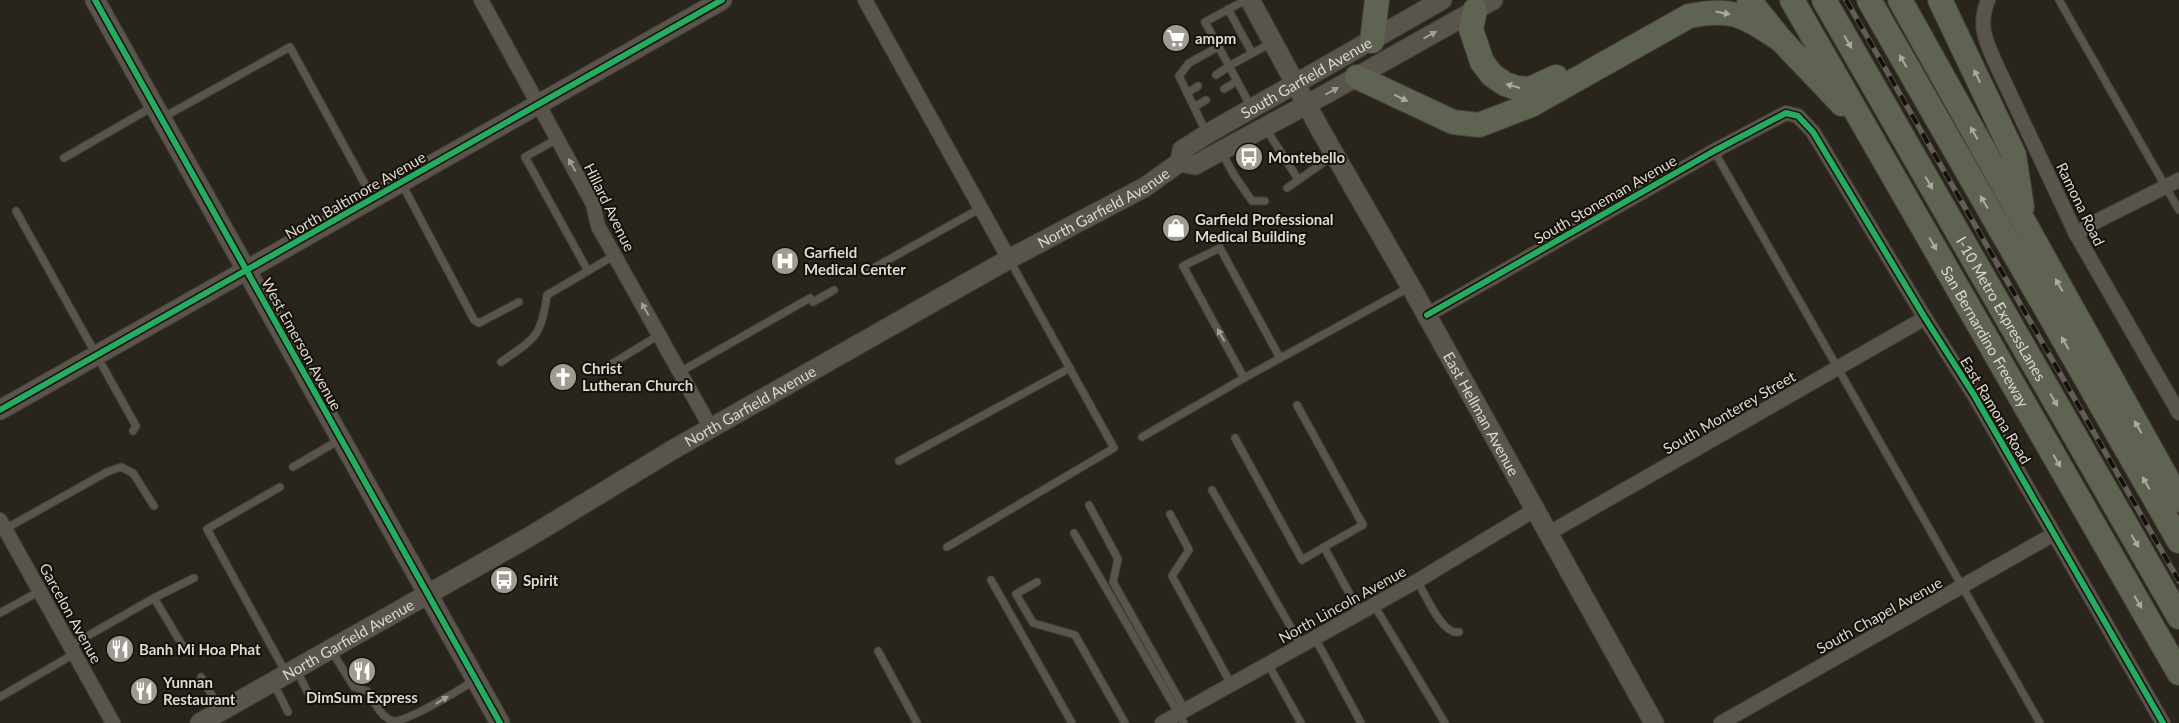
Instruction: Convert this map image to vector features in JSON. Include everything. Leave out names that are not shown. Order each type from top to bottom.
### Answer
[{"type":"highway","points":[[1372,41],[1377,0]]},
{"type":"highway","points":[[1484,5],[1472,29],[1482,62],[1492,75],[1505,84],[1517,88],[1530,89],[1559,76],[1682,8],[1691,0]]},
{"type":"highway","points":[[1749,0],[1810,72],[1865,126]]},
{"type":"highway","name":"San Bernardino Freeway","points":[[1792,0],[2179,673]]},
{"type":"highway","name":"I-10 Metro ExpressLanes","points":[[1824,0],[2179,617]]},
{"type":"highway","points":[[1869,0],[2179,541]]},
{"type":"highway","points":[[1900,0],[2179,500]]},
{"type":"highway","points":[[1940,0],[2014,155],[2024,221]]},
{"type":"highway","points":[[1357,77],[1453,122],[1479,125],[1531,106],[1689,16],[1714,11],[1746,17],[1781,40]]},
{"type":"street","name":"West Emerson Avenue","points":[[95,0],[500,723]]},
{"type":"street","name":"Hillard Avenue","points":[[481,0],[594,204],[598,226],[712,428]]},
{"type":"street","name":"North Baltimore Avenue","points":[[0,410],[722,0]]},
{"type":"street","points":[[864,0],[1009,259]]},
{"type":"street","name":"East Hellman Avenue","points":[[1250,0],[1306,104],[1411,286],[1654,723]]},
{"type":"street","name":"South Garfield Avenue","points":[[1180,162],[1182,150],[1207,134],[1442,0]]},
{"type":"street","name":"Ramona Road","points":[[1988,0],[1984,11],[1984,36],[2076,234],[2179,413]]},
{"type":"street","name":"South Garfield Avenue","points":[[1306,104],[1484,5]]},
{"type":"street","name":"North Garfield Avenue","points":[[200,723],[428,595],[712,428],[1009,259],[1145,187],[1180,162],[1194,165],[1306,104]]},
{"type":"street","name":"South Stoneman Avenue","points":[[1427,315],[1714,151],[1786,113],[1798,116]]},
{"type":"street","name":"East Ramona Road","points":[[1798,116],[1813,132],[1925,318],[1974,395],[2163,723]]},
{"type":"street","points":[[2076,234],[2097,221],[2179,180]]},
{"type":"street","name":"South Monterey Street","points":[[1548,533],[1837,370],[1925,318]]},
{"type":"street","name":"North Lincoln Avenue","points":[[1162,723],[1182,716],[1231,684],[1417,581],[1536,509]]},
{"type":"street","name":"Garcelon Avenue","points":[[2,524],[113,723]]},
{"type":"street","name":"South Chapel Avenue","points":[[1721,723],[2054,534]]},
{"type":"lane","points":[[1246,0],[1204,22],[1252,107]]},
{"type":"lane","points":[[2060,0],[2179,210]]},
{"type":"lane","points":[[1228,9],[1252,53]]},
{"type":"lane","points":[[1216,75],[1273,42]]},
{"type":"lane","points":[[1207,134],[1179,76],[1189,63],[1218,47]]},
{"type":"lane","points":[[64,158],[290,48],[373,199]]},
{"type":"lane","points":[[1224,89],[1238,81]]},
{"type":"lane","points":[[1187,93],[1198,86]]},
{"type":"lane","points":[[1194,107],[1206,100]]},
{"type":"lane","points":[[1264,126],[1298,179]]},
{"type":"lane","points":[[557,139],[525,157],[588,271]]},
{"type":"lane","points":[[1221,150],[1234,175],[1252,201],[1265,200]]},
{"type":"lane","points":[[1714,151],[1837,370],[2040,723]]},
{"type":"lane","points":[[1287,188],[1335,155]]},
{"type":"lane","points":[[402,183],[474,320],[479,323],[519,302]]},
{"type":"lane","points":[[870,270],[981,208]]},
{"type":"lane","points":[[16,211],[136,426],[133,431]]},
{"type":"lane","points":[[1244,378],[1183,266],[1220,248],[1280,358]]},
{"type":"lane","points":[[501,362],[534,339],[544,319],[548,295],[615,255]]},
{"type":"lane","points":[[947,547],[1114,448],[1009,259]]},
{"type":"lane","points":[[1142,437],[1244,378],[1411,286]]},
{"type":"lane","points":[[680,372],[812,300],[834,290]]},
{"type":"lane","points":[[610,365],[659,335]]},
{"type":"lane","points":[[899,461],[1070,368]]},
{"type":"lane","points":[[1235,438],[1302,560],[1363,525],[1297,405]]},
{"type":"lane","points":[[293,466],[341,439]]},
{"type":"lane","points":[[2,524],[107,472],[121,467],[132,473],[154,506]]},
{"type":"lane","points":[[280,487],[206,529],[285,675],[310,699]]},
{"type":"lane","points":[[1212,490],[1302,645]]},
{"type":"lane","points":[[1089,505],[1118,559],[1113,582],[1182,716]]},
{"type":"lane","points":[[1170,514],[1189,550],[1172,576],[1231,684]]},
{"type":"lane","points":[[1074,533],[1182,716]]},
{"type":"lane","points":[[1324,547],[1360,613]]},
{"type":"lane","points":[[0,697],[154,598],[194,578]]},
{"type":"lane","points":[[991,580],[1072,723]]},
{"type":"lane","points":[[1417,581],[1447,630],[1454,633],[1458,632]]},
{"type":"lane","points":[[1037,582],[1016,594],[1032,623],[1075,635],[1125,723]]},
{"type":"lane","points":[[0,613],[40,591]]},
{"type":"lane","points":[[154,598],[184,648]]},
{"type":"lane","points":[[1374,605],[1445,723]]},
{"type":"lane","points":[[1315,638],[1361,723]]},
{"type":"lane","points":[[331,649],[354,687],[367,691],[383,715],[393,722],[407,720],[476,680]]},
{"type":"lane","points":[[878,651],[917,723]]},
{"type":"lane","points":[[1268,664],[1301,723]]},
{"type":"lane","points":[[285,675],[288,712]]},
{"type":"lane","points":[[201,678],[221,711]]},
{"type":"railway","points":[[1846,0],[2179,581]]},
{"type":"cycle path","points":[[95,0],[500,723]]},
{"type":"cycle path","points":[[0,410],[722,0]]},
{"type":"cycle path","points":[[1427,315],[1714,151],[1786,113],[1798,116],[1813,132],[1925,318],[1974,395],[2163,723]]},
{"type":"place","name":"ampm","points":[[1176,38]]},
{"type":"place","name":"Montebello","points":[[1249,157]]},
{"type":"place","name":"Garfield Professional Medical Building","points":[[1176,228]]},
{"type":"place","name":"Garfield Medical Center","points":[[785,261]]},
{"type":"place","name":"Christ Lutheran Church","points":[[563,377]]},
{"type":"place","name":"Spirit","points":[[504,580]]},
{"type":"place","name":"Banh Mi Hoa Phat","points":[[120,649]]},
{"type":"place","name":"DimSum Express","points":[[362,671]]},
{"type":"place","name":"Yunnan Restaurant","points":[[144,691]]}]
